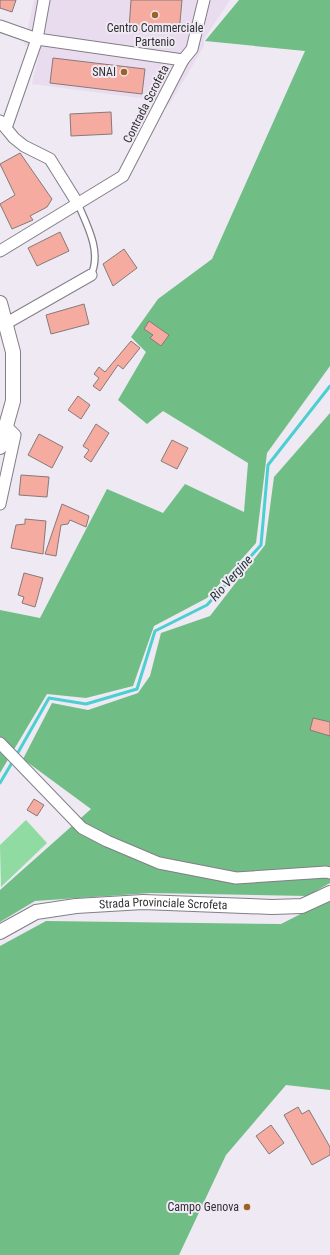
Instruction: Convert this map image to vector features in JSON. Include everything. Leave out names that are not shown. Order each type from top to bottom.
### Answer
[{"type":"street","points":[[44,0],[37,38],[3,124],[24,146],[50,159],[78,204]]},
{"type":"street","points":[[184,60],[192,49],[204,0]]},
{"type":"street","name":"Contrada Scrofeta","points":[[0,26],[37,38],[184,60],[124,176],[0,251]]},
{"type":"street","points":[[5,324],[91,275]]},
{"type":"street","points":[[0,303],[13,352],[13,401],[0,447]]},
{"type":"street","points":[[0,504],[15,434],[6,426]]},
{"type":"street","points":[[1,744],[82,828],[107,841],[159,863],[236,878],[326,872],[330,874]]},
{"type":"street","name":"Strada Provinciale Scrofeta","points":[[0,932],[36,912],[76,906],[143,902],[272,907],[302,906],[330,893]]},
{"type":"lane","points":[[78,204],[95,251],[96,262],[91,275]]},
{"type":"shaded area","points":[[34,0],[230,0],[204,39],[204,46],[169,105],[155,100],[32,84],[40,49],[24,45]]},
{"type":"green space","points":[[239,0],[330,0],[330,366],[267,453],[256,543],[207,598],[154,626],[133,686],[86,698],[47,694],[0,773],[0,610],[40,618],[107,489],[163,513],[185,484],[244,512],[248,463],[163,411],[147,424],[118,400],[146,352],[131,337],[158,299],[212,259],[305,51],[205,41]]},
{"type":"green space","points":[[330,413],[330,883],[307,896],[151,893],[35,901],[0,922],[0,890],[91,809],[23,759],[52,703],[88,710],[138,693],[150,676],[161,633],[210,616],[265,545],[274,477]]},
{"type":"green space","points":[[26,820],[47,843],[1,887],[0,845]]},
{"type":"green space","points":[[330,899],[330,1090],[286,1085],[226,1155],[179,1255],[0,1255],[0,946],[46,921],[281,924]]},
{"type":"building","points":[[0,0],[16,0],[12,12],[0,8]]},
{"type":"building","name":"Centro Commerciale Partenio","points":[[131,0],[182,0],[179,33],[129,29]]},
{"type":"building","points":[[53,58],[145,69],[142,94],[50,83]]},
{"type":"building","points":[[111,112],[112,134],[71,136],[70,114]]},
{"type":"building","points":[[20,153],[52,199],[47,207],[30,216],[33,220],[12,229],[0,204],[15,195],[0,164]]},
{"type":"building","points":[[60,232],[69,251],[37,266],[28,248]]},
{"type":"building","points":[[124,249],[137,268],[113,286],[103,264]]},
{"type":"building","points":[[84,304],[89,324],[51,334],[46,315]]},
{"type":"building","points":[[149,321],[169,335],[161,346],[150,338],[153,335],[144,329]]},
{"type":"building","points":[[131,341],[140,348],[123,369],[118,365],[100,391],[93,386],[99,378],[94,374],[99,367],[105,372]]},
{"type":"building","points":[[78,396],[90,405],[81,419],[68,410]]},
{"type":"building","points":[[96,424],[109,433],[91,462],[84,457],[89,450],[83,446]]},
{"type":"building","points":[[39,434],[63,447],[52,468],[28,455]]},
{"type":"building","points":[[172,440],[188,448],[177,469],[161,461]]},
{"type":"building","points":[[21,475],[49,477],[47,497],[19,495]]},
{"type":"building","points":[[62,504],[89,516],[86,527],[70,520],[68,524],[61,525],[56,556],[45,554]]},
{"type":"building","points":[[25,519],[46,521],[43,554],[11,548],[16,525],[25,524]]},
{"type":"building","points":[[24,573],[43,578],[35,607],[22,603],[24,597],[18,595]]},
{"type":"building","points":[[313,718],[330,722],[330,736],[310,730]]},
{"type":"building","points":[[34,799],[44,805],[37,816],[27,810]]},
{"type":"building","points":[[298,1107],[302,1114],[309,1110],[330,1147],[330,1155],[312,1165],[284,1115]]},
{"type":"building","points":[[271,1125],[284,1143],[269,1154],[256,1136]]},
{"type":"waterway","name":"Rio Vergine","points":[[16,756],[49,698],[86,704],[137,689],[155,631],[207,605],[261,545],[268,465],[330,386]]},
{"type":"waterway","name":"Rio Vergine","points":[[0,783],[13,761]]},
{"type":"place","name":"Centro Commerciale Partenio","points":[[155,15]]},
{"type":"place","name":"SNAI","points":[[124,72]]},
{"type":"place","name":"Campo Genova","points":[[247,1207]]}]
